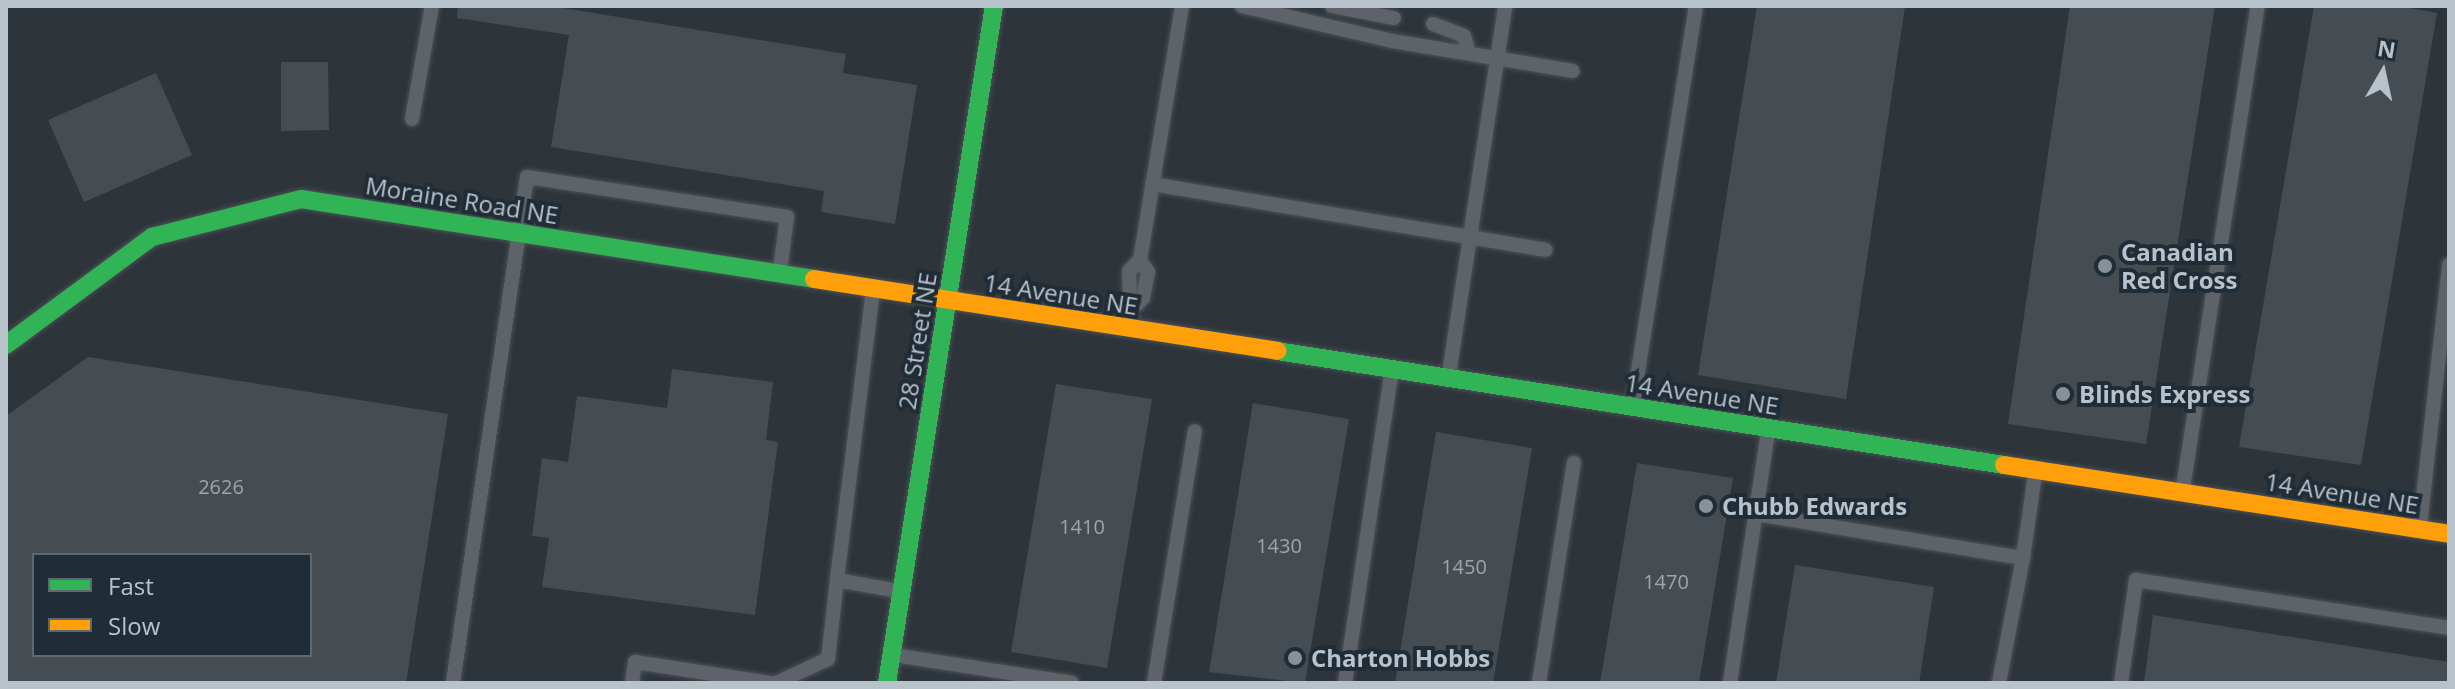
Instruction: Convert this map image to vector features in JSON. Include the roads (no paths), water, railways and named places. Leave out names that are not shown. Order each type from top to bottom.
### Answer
[{"type":"street","name":"28 Street NE","points":[[887,683],[994,6]]},
{"type":"street","name":"Moraine Road NE","points":[[6,345],[152,237],[301,199],[947,301]]},
{"type":"street","name":"14 Avenue NE","points":[[947,301],[2449,534]]},
{"type":"lane","points":[[412,119],[432,6]]},
{"type":"lane","points":[[1130,329],[1133,308],[1143,298],[1148,272],[1140,260],[1182,6]]},
{"type":"lane","points":[[1242,6],[1573,71]]},
{"type":"lane","points":[[1332,6],[1394,18]]},
{"type":"lane","points":[[1448,379],[1505,6]]},
{"type":"lane","points":[[1632,407],[1696,6]]},
{"type":"lane","points":[[2182,492],[2258,6]]},
{"type":"lane","points":[[1433,24],[1464,36],[1469,53]]},
{"type":"lane","points":[[453,683],[527,177],[787,217],[779,274]]},
{"type":"lane","points":[[1152,184],[1546,250]]},
{"type":"lane","points":[[2420,530],[2449,265]]},
{"type":"lane","points":[[632,683],[635,662],[773,683],[828,659],[873,289]]},
{"type":"lane","points":[[1345,683],[1391,370]]},
{"type":"lane","points":[[1730,683],[1769,428]]},
{"type":"lane","points":[[1154,683],[1195,431]]},
{"type":"lane","points":[[1539,683],[1574,463]]},
{"type":"lane","points":[[1999,683],[2036,470]]},
{"type":"lane","points":[[1756,514],[2023,558]]},
{"type":"lane","points":[[837,580],[901,591]]},
{"type":"lane","points":[[2121,683],[2136,580],[2449,628]]},
{"type":"lane","points":[[891,654],[1072,683]]},
{"type":"place","name":"Canadian Red Cross","points":[[2105,266]]},
{"type":"place","name":"Blinds Express","points":[[2063,394]]},
{"type":"place","name":"Chubb Edwards","points":[[1706,506]]},
{"type":"place","name":"Charton Hobbs","points":[[1295,658]]}]
